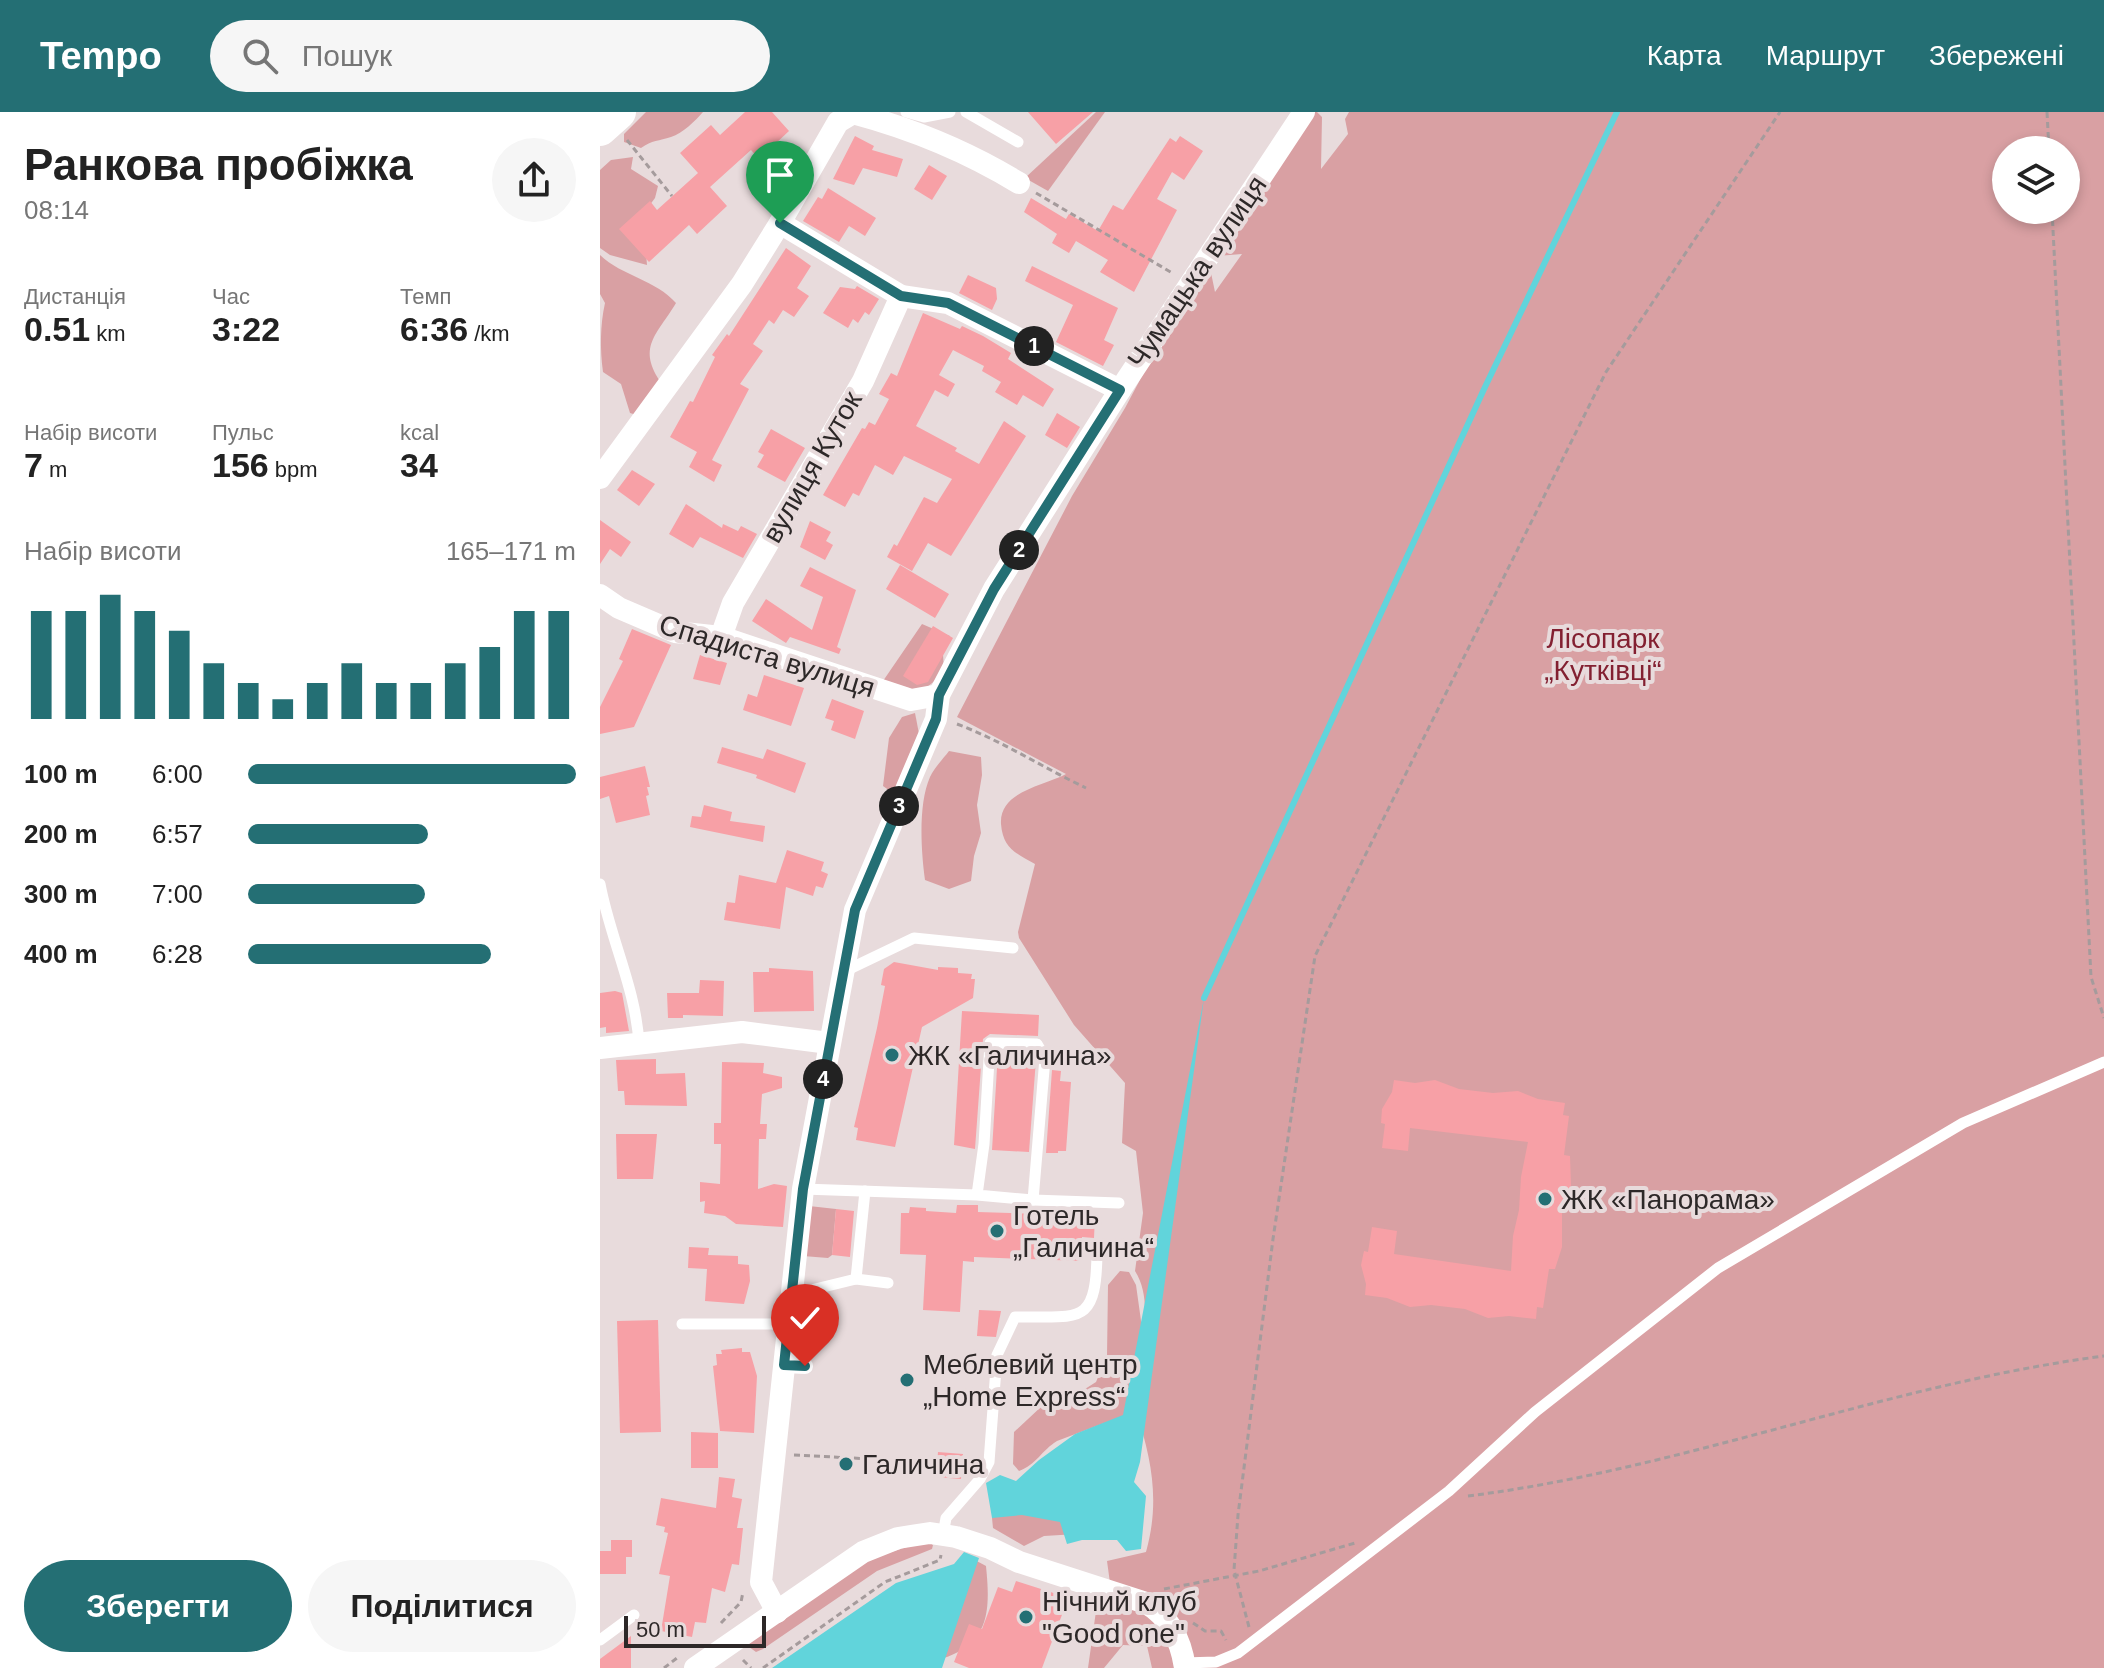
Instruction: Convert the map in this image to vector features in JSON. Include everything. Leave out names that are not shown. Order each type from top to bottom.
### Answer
[{"type":"street","points":[[600,478],[742,284],[838,122],[853,112],[919,132],[988,164],[1019,183]]},
{"type":"street","name":"Чумацька вулиця","points":[[777,1612],[761,1582],[803,1189],[855,910],[936,719],[939,695],[994,589],[1120,390],[1304,112]]},
{"type":"street","points":[[780,223],[901,296],[948,303],[1120,390]]},
{"type":"street","name":"вулиця Куток","points":[[721,637],[733,603],[863,381],[901,296]]},
{"type":"street","name":"Спадиста вулиця","points":[[600,595],[619,608],[675,632],[721,637],[911,700],[939,695]]},
{"type":"street","points":[[600,1048],[742,1032],[829,1043]]},
{"type":"street","points":[[695,1668],[863,1552],[898,1538],[930,1533],[990,1548],[1019,1562],[1146,1603],[1160,1611],[1169,1622],[1184,1665]]},
{"type":"lane","points":[[906,112],[924,117],[950,112]]},
{"type":"lane","points":[[966,112],[1018,142]]},
{"type":"lane","points":[[600,884],[603,916],[626,976],[639,1044]]},
{"type":"lane","points":[[843,973],[914,938],[1013,948]]},
{"type":"lane","points":[[977,1195],[984,1144],[990,1043],[1037,1044],[1045,1058],[1033,1200]]},
{"type":"lane","points":[[1184,1665],[1216,1662],[1238,1653],[1449,1491],[1535,1412],[1718,1268],[1963,1123],[2104,1062]]},
{"type":"lane","points":[[803,1189],[1119,1203]]},
{"type":"lane","points":[[856,1279],[865,1191]]},
{"type":"lane","points":[[949,1536],[946,1518],[980,1479],[989,1462],[997,1355],[1015,1317],[1072,1316],[1085,1312],[1093,1301],[1097,1253]]},
{"type":"lane","points":[[784,1365],[805,1366],[811,1290],[856,1279],[888,1283]]},
{"type":"lane","points":[[682,1324],[788,1324]]},
{"type":"lane","points":[[600,1640],[634,1615]]},
{"type":"path","points":[[1253,1641],[1235,1576],[1238,1515],[1259,1344],[1315,956],[1606,372],[1780,112]]},
{"type":"path","points":[[2047,112],[2048,136]]},
{"type":"path","points":[[612,124],[672,196]]},
{"type":"path","points":[[1019,183],[1190,283]]},
{"type":"path","points":[[2053,224],[2091,977],[2104,1018]]},
{"type":"path","points":[[936,719],[993,738],[1023,758],[1086,788]]},
{"type":"path","points":[[1449,1491],[1466,1497],[1510,1491],[1732,1442],[1901,1395],[2041,1364],[2104,1356]]},
{"type":"path","points":[[775,1454],[929,1462]]},
{"type":"path","points":[[1146,1603],[1150,1591],[1235,1576],[1394,1531]]},
{"type":"path","points":[[763,1668],[885,1582],[940,1560],[949,1536]]},
{"type":"green space","points":[[646,112],[703,112],[693,123],[671,137],[641,148],[624,142],[624,134]]},
{"type":"green space","points":[[1096,112],[1105,112],[1048,191],[1025,178]]},
{"type":"green space","name":"Лісопарк „Кутківці“","points":[[1311,112],[1317,112],[1322,117],[1321,169],[1348,134],[1345,119],[1349,112],[2104,112],[2104,1668],[1152,1668],[1147,1646],[1123,1645],[1104,1668],[1088,1668],[1096,1611],[1170,1606],[1168,1592],[1152,1599],[1110,1583],[1107,1561],[1146,1552],[1153,1516],[1150,1464],[1136,1411],[1057,1441],[1019,1471],[1013,1464],[1014,1432],[1043,1405],[1063,1403],[1096,1382],[1107,1356],[1108,1285],[1120,1271],[1129,1272],[1136,1285],[1143,1335],[1145,1302],[1135,1271],[1143,1213],[1136,1151],[1122,1143],[1125,1083],[1074,1025],[1019,938],[1035,864],[1007,844],[1002,832],[1002,813],[1007,804],[1024,791],[1066,774],[957,717],[1072,496],[1125,408],[1175,314],[1210,268],[1215,292],[1242,254],[1217,256]]},
{"type":"green space","points":[[633,157],[631,169],[658,186],[655,198],[643,214],[647,265],[610,255],[600,248],[600,170],[611,160]]},
{"type":"green space","points":[[600,255],[659,289],[676,303],[656,333],[650,351],[654,371],[662,384],[640,416],[630,413],[621,384],[603,372],[601,338],[605,303],[600,294]]},
{"type":"green space","points":[[922,624],[950,636],[943,654],[944,671],[929,686],[916,691],[883,681]]},
{"type":"green space","points":[[915,713],[921,744],[897,789],[890,791],[883,786],[889,738],[902,717]]},
{"type":"green space","points":[[949,751],[981,757],[982,775],[977,805],[981,833],[971,881],[949,889],[925,880],[922,828],[926,788],[936,767]]},
{"type":"green space","points":[[809,1206],[836,1209],[832,1255],[828,1258],[803,1256]]},
{"type":"green space","points":[[1000,1511],[1065,1511],[1077,1534],[1044,1536],[1024,1546],[993,1528],[992,1518]]},
{"type":"green space","points":[[927,1541],[933,1545],[932,1549],[877,1571],[763,1649],[756,1652],[745,1644],[842,1574],[881,1555]]},
{"type":"green space","points":[[973,1559],[986,1566],[988,1596],[984,1622],[971,1643],[944,1658]]},
{"type":"water","points":[[1204,998],[1140,1462],[1134,1482],[1146,1496],[1141,1549],[1126,1551],[1117,1540],[1082,1540],[1067,1544],[1060,1522],[1022,1515],[992,1518],[986,1483],[1000,1475],[1016,1481],[1075,1434],[1123,1415]]},
{"type":"water","points":[[964,1552],[979,1558],[942,1668],[772,1668],[896,1583],[954,1564]]},
{"type":"building","points":[[745,112],[772,112],[789,131],[759,159],[751,150],[710,187],[727,206],[697,234],[689,225],[649,262],[619,229],[650,201],[657,210],[698,173],[680,153],[711,125],[720,135]]},
{"type":"building","points":[[1028,112],[1093,112],[1056,144]]},
{"type":"building","points":[[855,136],[874,146],[872,150],[903,159],[897,177],[863,168],[854,185],[833,179]]},
{"type":"building","points":[[1180,136],[1203,151],[1184,180],[1172,172],[1157,199],[1177,210],[1134,292],[1100,272],[1108,260],[1076,241],[1069,253],[1052,243],[1057,234],[1024,212],[1031,198],[1066,219],[1069,214],[1098,231],[1113,205],[1123,210],[1170,138],[1176,142]]},
{"type":"building","points":[[929,165],[947,176],[932,200],[914,189]]},
{"type":"building","points":[[828,188],[876,218],[865,236],[849,226],[839,242],[803,221],[818,197],[822,199]]},
{"type":"building","points":[[786,248],[811,266],[797,288],[809,296],[794,317],[783,310],[774,324],[769,320],[753,344],[763,351],[740,384],[749,389],[712,460],[722,465],[714,482],[689,467],[697,452],[670,437],[690,401],[693,402],[715,357],[712,355],[727,334],[729,336]]},
{"type":"building","points":[[1032,266],[1118,308],[1104,340],[1114,345],[1103,366],[1056,342],[1073,305],[1025,281]]},
{"type":"building","points":[[968,275],[996,288],[997,299],[992,310],[959,293]]},
{"type":"building","points":[[857,286],[879,299],[869,315],[865,312],[858,323],[853,319],[848,328],[823,313],[840,287],[855,289]]},
{"type":"building","points":[[923,313],[983,336],[1011,353],[1008,359],[1054,389],[1043,407],[1023,395],[1017,405],[995,392],[1001,382],[982,371],[984,366],[953,350],[939,375],[955,384],[948,397],[935,390],[916,426],[979,464],[1004,421],[1026,436],[951,556],[928,543],[912,571],[887,557],[894,544],[897,546],[924,497],[937,503],[952,479],[904,456],[893,475],[875,465],[859,496],[853,493],[845,507],[823,495],[862,428],[865,429],[869,422],[875,425],[889,399],[879,394],[891,373],[897,376]]},
{"type":"building","points":[[1057,413],[1080,427],[1067,448],[1045,435]]},
{"type":"building","points":[[771,429],[805,448],[785,482],[757,467],[764,455],[758,452]]},
{"type":"building","points":[[632,470],[655,484],[639,506],[617,490]]},
{"type":"building","points":[[686,504],[722,528],[723,524],[738,531],[741,526],[757,534],[743,558],[700,537],[693,548],[669,534]]},
{"type":"building","points":[[600,520],[631,542],[621,557],[610,549],[600,564]]},
{"type":"building","points":[[810,521],[831,532],[826,541],[833,545],[825,560],[800,547]]},
{"type":"building","points":[[900,565],[949,594],[935,618],[886,589]]},
{"type":"building","points":[[810,567],[856,590],[837,647],[841,649],[839,654],[790,637],[786,643],[752,621],[766,599],[812,630],[823,597],[800,586]]},
{"type":"building","points":[[933,626],[953,638],[928,682],[917,685],[903,676]]},
{"type":"building","points":[[632,629],[671,645],[634,727],[600,734],[600,707],[623,661],[619,659]]},
{"type":"building","points":[[700,655],[727,663],[720,685],[693,679]]},
{"type":"building","points":[[764,675],[804,688],[791,726],[743,710],[748,694],[757,697]]},
{"type":"building","points":[[832,699],[864,711],[855,739],[831,730],[834,721],[825,718]]},
{"type":"building","points":[[722,747],[763,759],[767,749],[806,763],[795,793],[756,778],[757,775],[717,763]]},
{"type":"building","points":[[645,766],[650,787],[647,787],[649,795],[646,796],[650,815],[616,823],[609,796],[600,799],[600,777]]},
{"type":"building","points":[[704,805],[732,812],[730,821],[765,826],[763,842],[690,827],[692,816],[701,817]]},
{"type":"building","points":[[787,850],[824,862],[821,871],[828,874],[823,888],[816,886],[813,896],[786,887],[780,929],[724,920],[727,902],[735,903],[739,875],[776,883]]},
{"type":"building","name":"ЖК «Галичина»","points":[[894,962],[938,970],[938,967],[958,968],[958,973],[972,974],[971,979],[975,979],[973,998],[922,1027],[895,1147],[856,1140],[858,1128],[854,1127],[885,986],[881,985],[884,969]]},
{"type":"building","points":[[769,968],[813,971],[814,1011],[754,1012],[753,972],[769,972]]},
{"type":"building","points":[[700,980],[724,981],[723,1016],[683,1015],[683,1018],[668,1018],[667,993],[699,993]]},
{"type":"building","points":[[600,993],[622,993],[629,1031],[606,1033],[606,1027],[600,1028]]},
{"type":"building","points":[[962,1011],[1039,1015],[1038,1036],[990,1034],[983,1039],[975,1149],[954,1145]]},
{"type":"building","points":[[998,1052],[1032,1052],[1036,1059],[1029,1152],[992,1150]]},
{"type":"building","points":[[656,1059],[656,1074],[685,1073],[687,1106],[625,1105],[624,1091],[618,1091],[616,1060]]},
{"type":"building","points":[[722,1062],[764,1063],[763,1073],[782,1077],[782,1088],[762,1094],[760,1124],[767,1124],[766,1139],[759,1139],[758,1189],[774,1184],[787,1186],[783,1227],[736,1224],[725,1216],[704,1213],[705,1201],[700,1202],[700,1182],[720,1184],[721,1144],[714,1144],[714,1123],[721,1123]]},
{"type":"building","points":[[1052,1070],[1061,1071],[1060,1081],[1071,1082],[1066,1151],[1046,1153]]},
{"type":"building","name":"ЖК «Панорама»","points":[[1394,1080],[1415,1083],[1435,1080],[1459,1089],[1493,1093],[1518,1091],[1538,1099],[1565,1103],[1563,1115],[1569,1116],[1564,1155],[1570,1156],[1571,1185],[1562,1213],[1562,1247],[1555,1269],[1549,1269],[1543,1308],[1537,1307],[1536,1319],[1509,1316],[1488,1318],[1465,1309],[1431,1305],[1410,1307],[1387,1298],[1365,1295],[1366,1284],[1361,1265],[1364,1251],[1368,1252],[1372,1227],[1397,1231],[1394,1254],[1511,1271],[1513,1236],[1528,1142],[1410,1128],[1408,1151],[1382,1148],[1385,1124],[1381,1123],[1382,1109],[1392,1092]]},
{"type":"building","points":[[616,1134],[657,1134],[653,1179],[617,1179]]},
{"type":"building","name":"Готель „Галичина“","points":[[957,1205],[978,1205],[978,1212],[1095,1216],[1094,1238],[1082,1237],[1081,1261],[974,1257],[974,1262],[963,1261],[960,1312],[923,1310],[926,1255],[900,1254],[901,1213],[909,1213],[910,1207],[956,1213]]},
{"type":"building","points":[[836,1209],[854,1211],[850,1257],[832,1255]]},
{"type":"building","points":[[689,1247],[709,1248],[708,1255],[738,1256],[738,1264],[749,1265],[750,1281],[744,1304],[705,1301],[707,1269],[688,1268]]},
{"type":"building","points":[[979,1310],[1001,1311],[996,1337],[977,1336]]},
{"type":"building","points":[[658,1320],[661,1432],[620,1433],[617,1321]]},
{"type":"building","points":[[742,1348],[742,1352],[750,1352],[757,1376],[754,1433],[720,1431],[713,1366],[717,1365],[716,1354],[722,1354],[721,1350]]},
{"type":"building","points":[[691,1432],[718,1433],[718,1468],[691,1468]]},
{"type":"building","points":[[938,1452],[963,1454],[961,1479],[936,1477]]},
{"type":"building","points":[[719,1477],[735,1479],[732,1497],[742,1499],[737,1528],[743,1528],[739,1565],[732,1564],[725,1592],[712,1588],[706,1623],[695,1622],[692,1637],[661,1631],[670,1576],[659,1574],[668,1533],[664,1532],[665,1527],[656,1525],[661,1498],[716,1508]]},
{"type":"building","points":[[611,1540],[632,1540],[632,1557],[626,1557],[626,1574],[600,1574],[600,1551],[611,1551]]},
{"type":"building","points":[[1016,1581],[1063,1596],[1058,1609],[1063,1612],[1042,1668],[969,1668],[954,1662],[969,1624],[982,1629],[998,1587],[1012,1592]]},
{"type":"building","points":[[631,1636],[631,1668],[600,1668],[600,1659]]},
{"type":"waterway","points":[[1204,998],[1485,387],[1617,112]]},
{"type":"place","name":"ЖК «Галичина»","points":[[892,1055]]},
{"type":"place","name":"ЖК «Панорама»","points":[[1545,1199]]},
{"type":"place","name":"Готель „Галичина“","points":[[997,1231]]},
{"type":"place","name":"Меблевий центр „Home Express“","points":[[907,1380]]},
{"type":"place","name":"Галичина","points":[[846,1464]]},
{"type":"place","name":"Нічний клуб \"Good one\"","points":[[1026,1617]]},
{"type":"route","points":[[780,223],[901,296],[948,303],[1120,390],[994,589],[939,695],[936,719],[855,910],[803,1189],[788,1324],[784,1365],[805,1366]]}]
